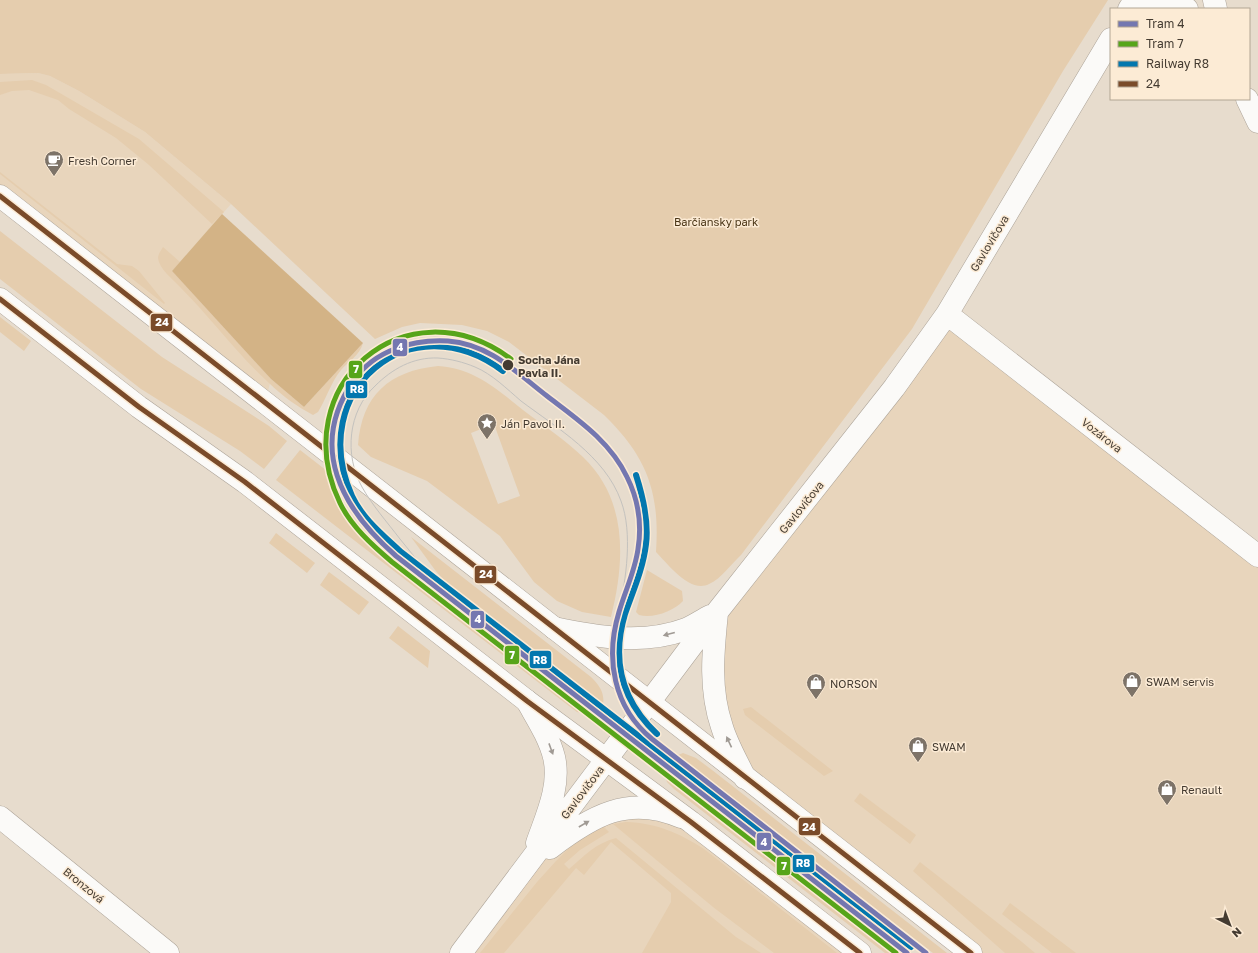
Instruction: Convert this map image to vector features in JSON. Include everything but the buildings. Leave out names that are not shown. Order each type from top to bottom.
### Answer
[{"type":"street","points":[[1150,0],[1183,8]]},
{"type":"street","name":"Gavlovičova","points":[[461,953],[717,612],[879,407],[946,314],[1110,42]]},
{"type":"street","points":[[1247,100],[1258,122]]},
{"type":"street","points":[[0,196],[971,953]]},
{"type":"street","points":[[0,299],[139,407],[245,482],[527,701],[691,822],[860,953]]},
{"type":"street","name":"Vozárova","points":[[946,314],[1258,556]]},
{"type":"street","points":[[554,628],[584,635],[639,638],[663,635],[686,629],[717,612]]},
{"type":"street","points":[[717,612],[712,656],[716,703],[722,729],[745,778]]},
{"type":"street","points":[[527,701],[548,742],[554,757],[555,769],[553,795],[530,863]]},
{"type":"street","points":[[530,863],[583,824],[611,811],[637,807],[656,808],[691,822]]},
{"type":"street","name":"Bronzová","points":[[0,816],[168,953]]},
{"type":"shaded area","points":[[38,73],[50,76],[79,91],[145,132],[231,204],[172,271],[271,379],[265,403],[0,196],[0,74]]},
{"type":"shaded area","points":[[222,214],[363,343],[304,407],[271,379],[172,271]]},
{"type":"shaded area","points":[[947,314],[1258,556],[1258,953],[971,953],[745,778],[722,729],[717,612]]},
{"type":"shaded area","points":[[656,808],[860,953],[473,953],[530,863],[570,833]]},
{"type":"green space","name":"Barčiansky park","points":[[0,0],[1108,0],[1063,71],[912,329],[741,555],[718,579],[702,586],[694,585],[680,576],[656,552],[656,511],[653,493],[648,477],[631,446],[619,430],[604,415],[509,342],[487,331],[462,325],[420,323],[402,327],[375,339],[231,204],[145,132],[79,91],[50,76],[38,73],[0,74]]},
{"type":"green space","points":[[32,80],[46,85],[139,139],[224,212],[212,224],[149,165],[116,138],[69,109],[58,100],[29,90],[12,91],[0,95],[0,82]]},
{"type":"green space","points":[[0,172],[117,264],[132,266],[139,271],[165,303],[164,304],[0,174]]},
{"type":"green space","points":[[0,231],[162,357],[269,426],[287,441],[264,469],[240,451],[141,389],[0,279]]},
{"type":"green space","points":[[163,247],[180,262],[172,271],[271,379],[304,407],[363,343],[357,355],[337,375],[318,412],[313,415],[290,401],[257,372],[164,270],[158,258]]},
{"type":"green space","points":[[0,317],[31,341],[24,351],[0,332]]},
{"type":"green space","points":[[438,366],[451,368],[473,375],[484,381],[494,387],[569,445],[583,457],[598,474],[608,492],[615,512],[619,532],[619,574],[611,617],[582,612],[557,601],[534,582],[500,536],[427,481],[371,457],[358,445],[365,412],[372,399],[392,380],[405,373]],"holes":[[[494,424],[520,496],[498,504],[471,433]]]},
{"type":"green space","points":[[300,450],[331,474],[338,498],[346,512],[390,560],[592,715],[577,712],[276,480]]},
{"type":"green space","points":[[276,533],[315,563],[307,573],[269,543]]},
{"type":"green space","points":[[411,537],[591,677],[598,684],[602,692],[602,709],[456,594],[435,570]]},
{"type":"green space","points":[[647,570],[682,591],[683,601],[669,611],[657,615],[639,615],[636,612]]},
{"type":"green space","points":[[329,572],[369,602],[359,615],[320,585]]},
{"type":"green space","points":[[398,626],[430,651],[428,668],[389,638]]},
{"type":"green space","points":[[751,707],[833,771],[824,776],[750,719],[745,715],[743,709]]},
{"type":"green space","points":[[683,753],[696,758],[712,770],[947,953],[933,953],[678,755]]},
{"type":"green space","points":[[664,771],[899,953],[885,953],[674,789],[667,782]]},
{"type":"green space","points":[[860,793],[916,835],[910,844],[854,801]]},
{"type":"green space","points":[[626,822],[648,824],[667,830],[686,838],[704,849],[837,953],[774,953],[713,907],[613,824]]},
{"type":"green space","points":[[602,825],[609,832],[580,850],[564,864],[569,869],[602,843],[616,838],[736,937],[761,953],[642,953],[671,902],[671,893],[611,842],[584,875],[576,868],[504,953],[480,953],[537,882],[556,861],[573,844]]},
{"type":"green space","points":[[920,862],[1035,953],[1005,953],[913,871]]},
{"type":"green space","points":[[1010,903],[1076,953],[1052,953],[1002,914]]},
{"type":"tram line","name":"7","points":[[511,359],[471,338],[432,332],[396,339],[365,358],[342,385],[328,420],[327,460],[340,503],[350,520],[363,535],[392,562],[896,953]]},
{"type":"tram line","name":"4","points":[[907,953],[396,556],[377,538],[360,518],[347,497],[337,476],[332,453],[333,429],[340,405],[354,380],[363,370],[373,361],[396,348],[422,342],[448,341],[476,347],[489,353],[513,369],[581,422],[612,452],[631,485],[638,512],[640,530],[637,557],[619,612],[613,647],[613,664],[616,681],[628,712],[652,739],[926,953]]},
{"type":"tram line","points":[[454,601],[419,563],[370,500],[356,474],[351,448],[354,421],[366,396],[388,374],[396,369],[412,362],[429,358],[443,358],[457,361],[481,370],[499,382],[521,401],[578,444],[604,470],[614,485],[621,501],[627,527],[626,571],[619,612]]},
{"type":"rail line","name":"R8","points":[[503,371],[468,352],[434,346],[402,352],[375,368],[355,392],[343,422],[341,458],[352,496],[361,512],[373,526],[400,551],[911,947]]},
{"type":"rail line","name":"R8","points":[[636,475],[645,509],[647,535],[645,553],[621,631],[619,648],[620,664],[628,694],[635,708],[657,734]]},
{"type":"transit line","name":"24","points":[[0,196],[971,953]]},
{"type":"transit line","name":"24","points":[[0,299],[139,407],[245,482],[527,701],[691,822],[860,953]]},
{"type":"place","name":"Fresh Corner","points":[[54,177]]},
{"type":"place","name":"Socha Jána Pavla II.","points":[[508,365]]},
{"type":"place","name":"Ján Pavol II.","points":[[487,440]]},
{"type":"place","name":"SWAM servis","points":[[1132,698]]},
{"type":"place","name":"NORSON","points":[[816,700]]},
{"type":"place","name":"SWAM","points":[[918,763]]},
{"type":"place","name":"Renault","points":[[1167,806]]}]
